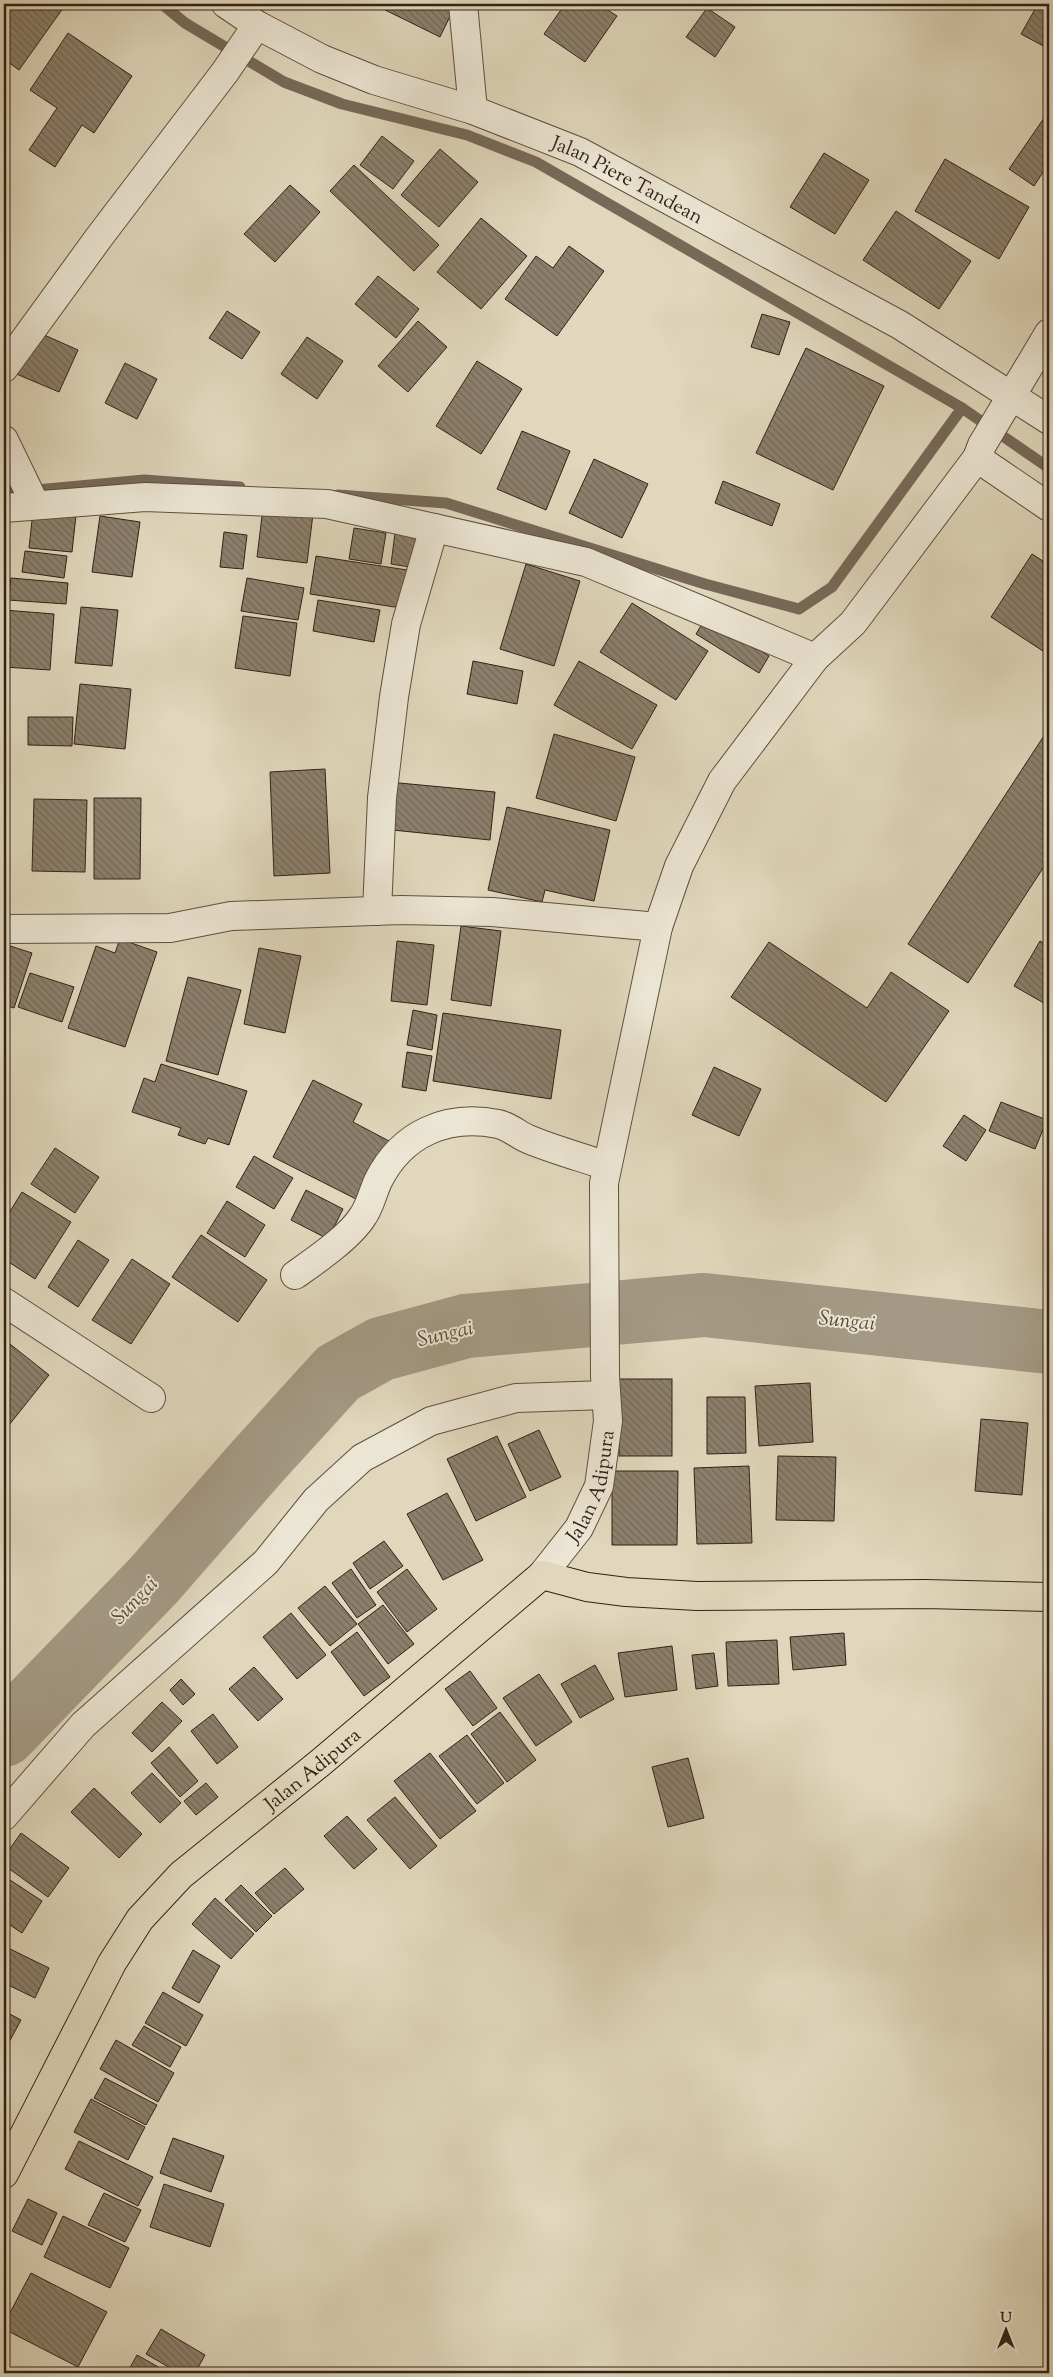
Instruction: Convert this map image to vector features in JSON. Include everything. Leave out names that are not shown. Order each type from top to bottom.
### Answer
[{"type":"highway","points":[[542,1575],[587,1587],[626,1592],[697,1596],[925,1594],[1049,1597]]},
{"type":"highway","name":"Jalan Adipura","points":[[4,2174],[112,1963],[140,1919],[181,1875],[320,1763],[542,1575]]},
{"type":"street","name":"Jalan Piere Tandean","points":[[226,4],[253,32],[374,80],[473,110],[580,152],[900,325],[1008,403],[1049,420]]},
{"type":"street","points":[[462,4],[473,110]]},
{"type":"street","points":[[4,368],[100,236],[226,72],[253,32]]},
{"type":"street","name":"Jalan Adipura","points":[[542,1575],[579,1528],[599,1486],[608,1421],[606,1386],[606,1174],[658,927],[679,866],[722,781],[815,658],[853,623],[980,452],[1049,333]]},
{"type":"street","points":[[4,440],[35,504]]},
{"type":"street","points":[[980,452],[1049,507]]},
{"type":"street","points":[[4,508],[35,504],[145,497],[327,504],[586,562],[815,658]]},
{"type":"street","points":[[377,911],[382,798],[394,697],[406,624],[434,528]]},
{"type":"street","points":[[4,929],[170,928],[231,916],[377,911],[492,912],[658,927]]},
{"type":"street","points":[[295,1275],[331,1249],[363,1217],[379,1180],[395,1158],[416,1136],[442,1125],[472,1121],[500,1125],[606,1174]]},
{"type":"street","points":[[4,1302],[151,1398]]},
{"type":"street","points":[[4,1816],[83,1725],[266,1562],[316,1500],[362,1458],[432,1421],[516,1398],[606,1386]]},
{"type":"building","points":[[4,4],[66,4],[19,70],[4,59]]},
{"type":"building","points":[[373,4],[450,4],[455,6],[440,37]]},
{"type":"building","points":[[565,4],[598,4],[617,16],[585,62],[544,34]]},
{"type":"building","points":[[976,4],[990,4],[986,10]]},
{"type":"building","points":[[1038,4],[1049,4],[1049,49],[1021,34]]},
{"type":"building","points":[[707,8],[735,27],[715,57],[686,37]]},
{"type":"building","points":[[68,33],[132,76],[94,133],[82,125],[55,167],[29,150],[57,108],[30,90]]},
{"type":"building","points":[[1044,118],[1049,122],[1049,163],[1034,186],[1009,169]]},
{"type":"building","points":[[382,136],[414,161],[393,189],[360,165]]},
{"type":"building","points":[[440,149],[478,182],[439,227],[401,195]]},
{"type":"building","points":[[824,153],[869,180],[835,234],[790,207]]},
{"type":"building","points":[[945,159],[1029,207],[999,259],[915,211]]},
{"type":"building","points":[[354,165],[439,245],[414,271],[330,191]]},
{"type":"building","points":[[290,185],[320,212],[275,262],[244,234]]},
{"type":"building","points":[[896,211],[971,261],[939,309],[863,260]]},
{"type":"building","points":[[481,218],[527,256],[481,309],[437,272]]},
{"type":"building","points":[[569,246],[604,271],[557,336],[505,299],[536,256],[553,268]]},
{"type":"building","points":[[378,276],[419,309],[396,338],[355,304]]},
{"type":"building","points":[[227,311],[260,332],[242,359],[209,338]]},
{"type":"building","points":[[762,314],[790,322],[779,355],[751,347]]},
{"type":"building","points":[[418,321],[447,347],[408,392],[378,366]]},
{"type":"building","points":[[33,330],[78,350],[59,392],[14,373]]},
{"type":"building","points":[[307,337],[343,361],[317,399],[281,374]]},
{"type":"building","points":[[806,348],[884,386],[833,490],[756,453]]},
{"type":"building","points":[[477,361],[522,389],[481,454],[436,426]]},
{"type":"building","points":[[125,363],[157,379],[137,419],[105,403]]},
{"type":"building","points":[[522,431],[570,451],[546,510],[497,489]]},
{"type":"building","points":[[594,459],[648,484],[622,538],[569,513]]},
{"type":"building","points":[[723,481],[780,504],[772,526],[715,503]]},
{"type":"building","points":[[263,508],[313,514],[307,563],[257,557]]},
{"type":"building","points":[[33,511],[76,515],[72,552],[29,548]]},
{"type":"building","points":[[100,516],[140,522],[132,577],[92,572]]},
{"type":"building","points":[[354,528],[386,533],[381,564],[349,559]]},
{"type":"building","points":[[224,532],[247,535],[243,569],[220,567]]},
{"type":"building","points":[[395,533],[427,538],[423,569],[391,564]]},
{"type":"building","points":[[25,551],[67,556],[64,578],[22,572]]},
{"type":"building","points":[[1032,554],[1049,565],[1049,655],[991,617]]},
{"type":"building","points":[[316,556],[420,572],[414,610],[310,594]]},
{"type":"building","points":[[526,564],[580,581],[554,666],[500,649]]},
{"type":"building","points":[[11,578],[68,583],[66,604],[8,600]]},
{"type":"building","points":[[247,578],[304,588],[298,620],[241,611]]},
{"type":"building","points":[[318,600],[380,610],[374,642],[313,631]]},
{"type":"building","points":[[632,603],[708,651],[676,700],[600,652]]},
{"type":"building","points":[[81,607],[118,610],[112,666],[75,663]]},
{"type":"building","points":[[4,610],[54,614],[50,670],[4,667]]},
{"type":"building","points":[[243,616],[297,623],[290,676],[235,668]]},
{"type":"building","points":[[706,617],[769,656],[759,673],[696,634]]},
{"type":"building","points":[[473,661],[523,671],[517,704],[467,694]]},
{"type":"building","points":[[579,661],[657,705],[632,749],[554,705]]},
{"type":"building","points":[[80,684],[131,689],[125,749],[74,744]]},
{"type":"building","points":[[28,717],[73,717],[72,746],[28,745]]},
{"type":"building","points":[[1049,728],[1049,859],[968,983],[908,944]]},
{"type":"building","points":[[554,734],[635,757],[616,821],[536,798]]},
{"type":"building","points":[[325,769],[330,873],[274,876],[270,772]]},
{"type":"building","points":[[378,781],[495,792],[490,840],[373,828]]},
{"type":"building","points":[[94,798],[141,798],[140,879],[94,879]]},
{"type":"building","points":[[34,799],[87,800],[85,872],[32,871]]},
{"type":"building","points":[[4,804],[7,804],[6,872],[4,871]]},
{"type":"building","points":[[507,807],[610,830],[594,901],[545,890],[542,902],[488,890]]},
{"type":"building","points":[[461,926],[501,931],[491,1006],[451,1000]]},
{"type":"building","points":[[120,939],[157,952],[125,1047],[68,1028],[96,946],[115,953]]},
{"type":"building","points":[[397,941],[434,945],[427,1005],[391,1001]]},
{"type":"building","points":[[1040,941],[1049,946],[1049,1006],[1014,986]]},
{"type":"building","points":[[769,942],[867,1008],[891,972],[949,1011],[886,1102],[731,997]]},
{"type":"building","points":[[4,944],[32,953],[14,1008],[4,1005]]},
{"type":"building","points":[[259,948],[301,956],[285,1033],[244,1024]]},
{"type":"building","points":[[30,973],[74,987],[62,1022],[18,1007]]},
{"type":"building","points":[[188,977],[241,990],[218,1075],[166,1061]]},
{"type":"building","points":[[413,1010],[437,1015],[432,1050],[407,1045]]},
{"type":"building","points":[[443,1013],[561,1030],[551,1099],[433,1081]]},
{"type":"building","points":[[407,1052],[432,1056],[426,1091],[402,1087]]},
{"type":"building","points":[[161,1064],[247,1091],[229,1145],[208,1138],[205,1144],[178,1135],[181,1128],[132,1112],[144,1078],[155,1082]]},
{"type":"building","points":[[714,1067],[761,1089],[739,1136],[692,1115]]},
{"type":"building","points":[[313,1080],[362,1104],[353,1122],[389,1141],[358,1200],[273,1157]]},
{"type":"building","points":[[1001,1102],[1047,1120],[1035,1149],[989,1131]]},
{"type":"building","points":[[964,1115],[986,1130],[966,1161],[943,1146]]},
{"type":"building","points":[[55,1148],[99,1177],[75,1213],[31,1184]]},
{"type":"building","points":[[254,1156],[293,1178],[274,1209],[236,1187]]},
{"type":"building","points":[[306,1190],[343,1209],[328,1239],[291,1220]]},
{"type":"building","points":[[22,1192],[71,1222],[35,1279],[4,1259],[4,1221]]},
{"type":"building","points":[[227,1201],[265,1225],[245,1257],[207,1233]]},
{"type":"building","points":[[201,1235],[267,1280],[238,1322],[172,1277]]},
{"type":"building","points":[[78,1240],[109,1260],[78,1307],[48,1287]]},
{"type":"building","points":[[132,1259],[170,1284],[131,1344],[92,1320]]},
{"type":"building","points":[[10,1344],[49,1375],[5,1430],[4,1352]]},
{"type":"building","points":[[619,1379],[672,1379],[672,1456],[619,1456]]},
{"type":"building","points":[[810,1383],[813,1442],[759,1446],[755,1386]]},
{"type":"building","points":[[707,1397],[745,1397],[746,1453],[707,1454]]},
{"type":"building","points":[[981,1419],[1028,1423],[1022,1495],[975,1491]]},
{"type":"building","points":[[539,1430],[561,1477],[530,1491],[508,1444]]},
{"type":"building","points":[[497,1436],[526,1497],[476,1521],[447,1459]]},
{"type":"building","points":[[778,1456],[836,1457],[834,1521],[776,1520]]},
{"type":"building","points":[[749,1466],[752,1543],[697,1544],[694,1468]]},
{"type":"building","points":[[612,1471],[678,1471],[677,1545],[612,1545]]},
{"type":"building","points":[[447,1493],[483,1560],[443,1580],[407,1514]]},
{"type":"building","points":[[384,1541],[403,1566],[370,1589],[353,1563]]},
{"type":"building","points":[[351,1569],[376,1605],[357,1618],[332,1583]]},
{"type":"building","points":[[407,1569],[437,1609],[407,1632],[377,1592]]},
{"type":"building","points":[[325,1586],[357,1624],[330,1646],[298,1608]]},
{"type":"building","points":[[383,1605],[414,1644],[388,1664],[358,1624]]},
{"type":"building","points":[[291,1613],[326,1655],[297,1679],[263,1637]]},
{"type":"building","points":[[357,1632],[390,1677],[364,1696],[331,1652]]},
{"type":"building","points":[[844,1633],[846,1665],[793,1670],[790,1637]]},
{"type":"building","points":[[777,1640],[779,1684],[728,1686],[726,1642]]},
{"type":"building","points":[[672,1646],[677,1690],[625,1697],[618,1653]]},
{"type":"building","points":[[714,1653],[718,1686],[696,1689],[692,1655]]},
{"type":"building","points":[[595,1665],[614,1699],[580,1718],[561,1684]]},
{"type":"building","points":[[254,1667],[283,1699],[258,1721],[229,1689]]},
{"type":"building","points":[[470,1671],[497,1708],[473,1726],[445,1689]]},
{"type":"building","points":[[539,1674],[572,1722],[536,1746],[503,1698]]},
{"type":"building","points":[[181,1679],[195,1694],[183,1705],[170,1690]]},
{"type":"building","points":[[162,1702],[182,1721],[152,1752],[132,1733]]},
{"type":"building","points":[[500,1712],[536,1760],[507,1782],[471,1734]]},
{"type":"building","points":[[213,1714],[238,1747],[217,1764],[191,1731]]},
{"type":"building","points":[[467,1735],[504,1783],[477,1804],[439,1756]]},
{"type":"building","points":[[169,1747],[198,1781],[180,1797],[151,1763]]},
{"type":"building","points":[[430,1753],[476,1811],[440,1839],[394,1781]]},
{"type":"building","points":[[688,1758],[704,1818],[668,1827],[652,1767]]},
{"type":"building","points":[[152,1773],[181,1803],[160,1823],[131,1793]]},
{"type":"building","points":[[206,1783],[218,1797],[196,1815],[184,1801]]},
{"type":"building","points":[[94,1788],[142,1834],[119,1858],[71,1812]]},
{"type":"building","points":[[395,1797],[437,1846],[410,1869],[367,1820]]},
{"type":"building","points":[[347,1816],[377,1849],[354,1869],[324,1836]]},
{"type":"building","points":[[21,1833],[69,1868],[48,1897],[4,1865],[4,1857]]},
{"type":"building","points":[[285,1868],[304,1889],[274,1914],[255,1893]]},
{"type":"building","points":[[4,1876],[42,1901],[22,1933],[4,1921]]},
{"type":"building","points":[[241,1885],[272,1916],[256,1932],[225,1900]]},
{"type":"building","points":[[215,1898],[254,1934],[231,1959],[192,1924]]},
{"type":"building","points":[[4,1946],[49,1968],[35,1998],[4,1983]]},
{"type":"building","points":[[193,1950],[220,1966],[199,2003],[172,1988]]},
{"type":"building","points":[[163,1992],[203,2015],[186,2046],[145,2023]]},
{"type":"building","points":[[4,2011],[21,2020],[7,2046],[4,2044]]},
{"type":"building","points":[[144,2026],[181,2047],[170,2067],[132,2045]]},
{"type":"building","points":[[116,2040],[174,2073],[158,2102],[100,2069]]},
{"type":"building","points":[[105,2078],[157,2105],[146,2125],[94,2098]]},
{"type":"building","points":[[91,2099],[145,2127],[128,2160],[74,2132]]},
{"type":"building","points":[[173,2138],[224,2156],[211,2192],[160,2173]]},
{"type":"building","points":[[79,2141],[153,2177],[138,2206],[65,2169]]},
{"type":"building","points":[[164,2184],[224,2204],[210,2247],[150,2227]]},
{"type":"building","points":[[104,2193],[141,2210],[125,2242],[88,2225]]},
{"type":"building","points":[[28,2199],[57,2213],[42,2245],[12,2231]]},
{"type":"building","points":[[63,2216],[129,2248],[110,2288],[44,2257]]},
{"type":"building","points":[[31,2273],[107,2312],[78,2367],[4,2329],[4,2324]]},
{"type":"building","points":[[161,2329],[205,2355],[195,2373],[179,2373],[146,2354]]},
{"type":"building","points":[[137,2355],[169,2373],[127,2373]]},
{"type":"waterway","points":[[162,4],[185,23],[284,82],[342,104],[467,135],[536,162],[962,408],[1049,468]]},
{"type":"waterway","points":[[338,495],[446,503],[705,584],[799,609],[832,587],[962,408]]},
{"type":"waterway","points":[[4,493],[144,480],[240,487]]},
{"type":"waterway","name":"Sungai","points":[[4,1735],[153,1581],[338,1373],[381,1349],[466,1326],[704,1305],[1049,1342]]}]
